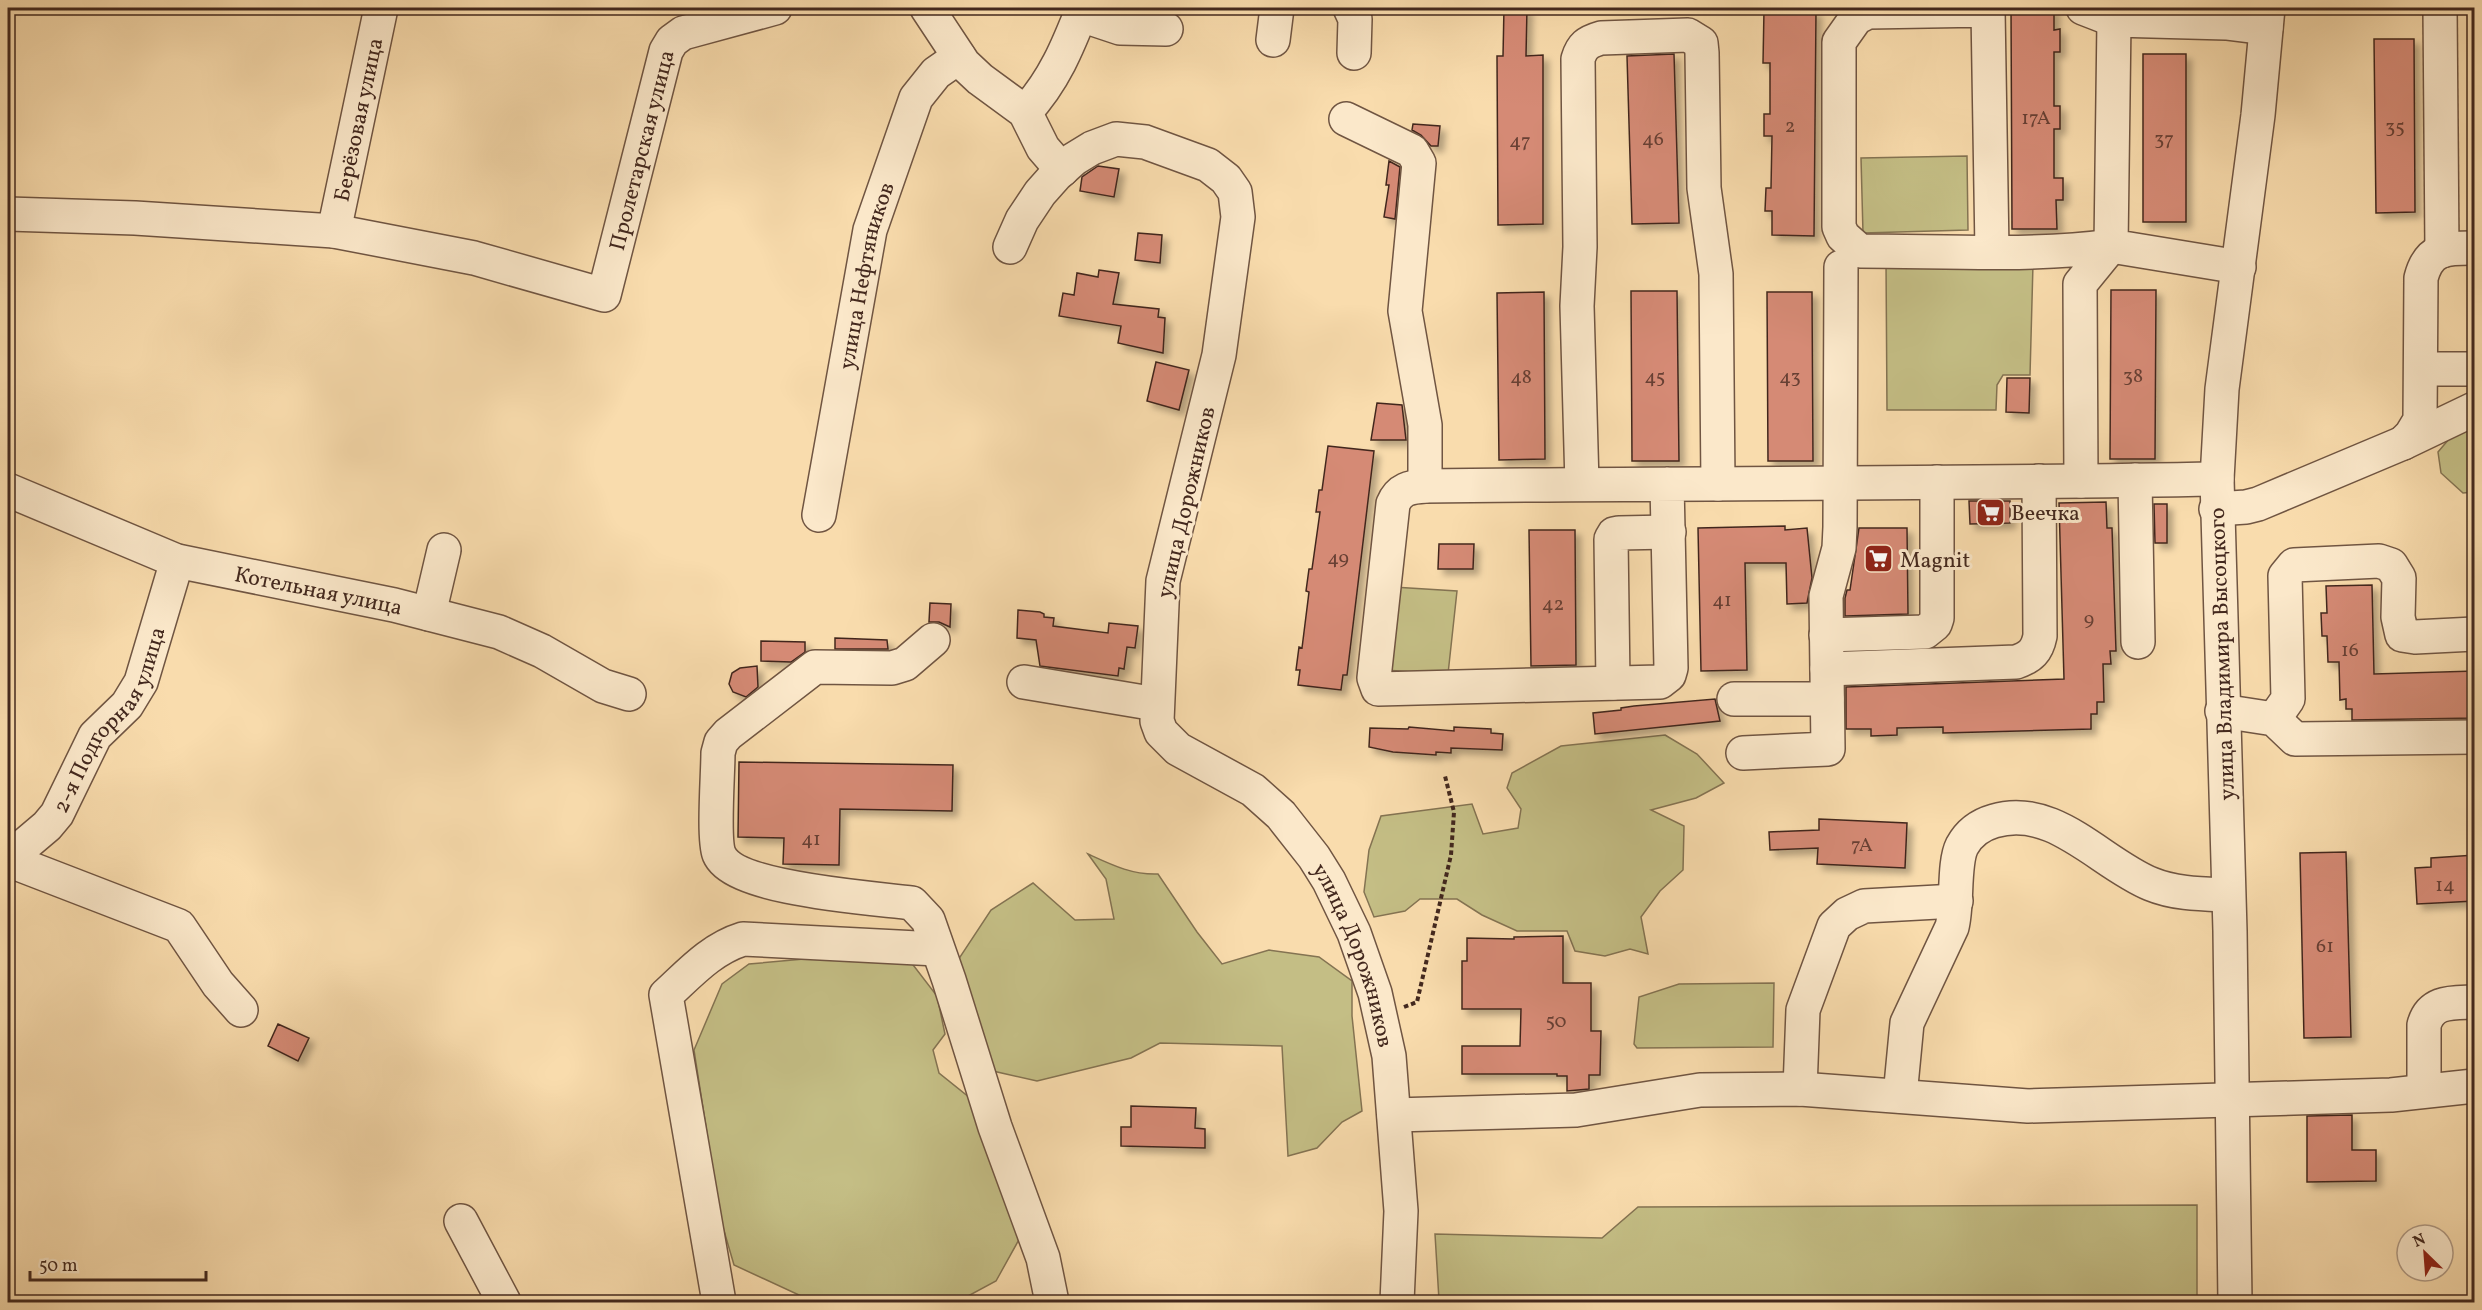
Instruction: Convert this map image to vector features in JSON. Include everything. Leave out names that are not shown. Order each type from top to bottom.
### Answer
[{"type":"street","name":"Берёзовая улица","points":[[334,231],[381,8]]},
{"type":"street","name":"Пролетарская улица","points":[[334,231],[474,258],[604,295],[666,51],[672,42],[683,33],[776,8]]},
{"type":"street","points":[[927,8],[959,57],[980,79],[1025,112],[1043,148],[1062,170]]},
{"type":"street","points":[[1273,40],[1277,8]]},
{"type":"street","points":[[1350,8],[1355,19],[1354,52]]},
{"type":"street","points":[[2083,8],[2114,20],[2226,23],[2267,18]]},
{"type":"street","points":[[2440,8],[2442,251]]},
{"type":"street","points":[[1992,251],[1990,9],[1868,12],[1856,18],[1839,42],[1839,226],[1843,236],[1860,251],[1992,251],[2071,251],[2111,246],[2239,267]]},
{"type":"street","points":[[1025,112],[1051,80],[1065,55],[1082,11],[1112,27],[1166,29]]},
{"type":"street","name":"улица Владимира Высоцкого","points":[[2235,1302],[2228,896],[2217,494],[2222,389],[2258,115],[2267,18]]},
{"type":"street","points":[[2081,481],[2080,284],[2111,246],[2114,20]]},
{"type":"street","points":[[1582,484],[1577,306],[1580,247],[1578,59],[1582,48],[1589,42],[1601,38],[1688,35],[1701,44],[1702,52],[1704,188],[1716,274],[1719,484]]},
{"type":"street","name":"улица Нефтяников","points":[[819,515],[870,230],[916,98],[936,73],[959,57]]},
{"type":"street","points":[[1346,119],[1412,151],[1419,163],[1405,311],[1425,425],[1417,487]]},
{"type":"street","name":"улица Дорожников","points":[[1010,247],[1022,220],[1040,193],[1074,159],[1104,143],[1130,138],[1208,165],[1226,179],[1235,192],[1238,217],[1219,355],[1163,581],[1156,721],[1168,740],[1178,749],[1236,780],[1267,801],[1314,856],[1343,906],[1382,1017],[1389,1056],[1401,1211],[1397,1302]]},
{"type":"street","points":[[8,214],[135,218],[334,231]]},
{"type":"street","points":[[2403,444],[2420,420],[2421,278],[2427,260],[2442,251],[2475,248]]},
{"type":"street","points":[[1743,753],[1828,749],[1827,587],[1839,548],[1841,267]]},
{"type":"street","points":[[2421,369],[2475,369]]},
{"type":"street","points":[[1666,484],[1671,668],[1669,675],[1660,682],[1378,689],[1374,678],[1393,504],[1396,497],[1417,487],[1582,484],[1666,484],[1719,484],[1839,484],[2134,480],[2217,494],[2246,507],[2403,444],[2475,410]]},
{"type":"street","points":[[2134,480],[2138,642]]},
{"type":"street","points":[[1734,699],[1827,684],[2016,662],[2028,658],[2037,648],[2040,636],[2038,481]]},
{"type":"street","points":[[1826,635],[1925,632],[1935,624],[1937,618],[1936,482]]},
{"type":"street","name":"Котельная улица","points":[[8,490],[177,561],[304,585],[480,626],[521,640],[603,686],[629,694]]},
{"type":"street","points":[[1613,683],[1611,539],[1614,534],[1619,533],[1669,532]]},
{"type":"street","points":[[429,614],[444,550]]},
{"type":"street","name":"2-я Подгорная улица","points":[[8,859],[47,826],[57,814],[95,736],[127,705],[141,682],[177,561]]},
{"type":"street","points":[[2274,719],[2288,699],[2285,576],[2294,565],[2379,561],[2391,565],[2399,578],[2398,617],[2402,635],[2415,637],[2475,634]]},
{"type":"street","points":[[933,640],[905,664],[892,668],[815,667],[728,734],[721,742],[718,753],[718,852],[729,866],[775,884],[912,903],[928,920],[995,1127],[1043,1258],[1052,1302]]},
{"type":"street","points":[[1024,682],[1156,704]]},
{"type":"street","points":[[2222,711],[2274,719],[2295,739],[2475,737]]},
{"type":"street","points":[[1900,1096],[1907,1023],[1952,927],[1958,858],[1967,838],[1986,824],[2017,817],[2036,820],[2067,833],[2151,885],[2184,893],[2228,896]]},
{"type":"street","points":[[8,859],[179,926],[218,984],[241,1010]]},
{"type":"street","points":[[1800,1089],[1803,1010],[1834,926],[1847,914],[1864,906],[1956,901]]},
{"type":"street","points":[[719,1302],[666,995],[714,951],[726,944],[743,939],[937,949]]},
{"type":"street","points":[[2424,1089],[2424,1025],[2427,1015],[2435,1007],[2451,1003],[2475,1002]]},
{"type":"street","points":[[1394,1115],[1576,1110],[1700,1090],[1800,1089],[2028,1106],[2391,1095],[2424,1089],[2475,1086]]},
{"type":"street","points":[[461,1221],[504,1302]]},
{"type":"path","points":[[1382,1017],[1417,1002],[1451,855],[1454,812],[1445,776]]},
{"type":"shaded area","points":[[1967,156],[1968,230],[1863,233],[1861,158]]},
{"type":"shaded area","points":[[1886,261],[2033,264],[2030,375],[2003,375],[1997,385],[1996,410],[1887,410]]},
{"type":"shaded area","points":[[2474,425],[2474,492],[2463,493],[2441,473],[2438,452],[2455,432]]},
{"type":"shaded area","points":[[1393,587],[1457,591],[1448,674],[1384,670]]},
{"type":"shaded area","points":[[1665,735],[1697,754],[1724,783],[1696,798],[1651,810],[1684,826],[1683,870],[1660,891],[1641,917],[1648,954],[1630,949],[1605,956],[1575,951],[1567,931],[1517,931],[1482,915],[1457,899],[1420,899],[1405,911],[1374,917],[1364,892],[1369,850],[1381,816],[1472,804],[1483,834],[1518,828],[1521,809],[1507,788],[1512,773],[1561,746]]},
{"type":"shaded area","points":[[1088,854],[1131,871],[1158,874],[1197,932],[1222,964],[1269,950],[1319,957],[1352,981],[1352,1016],[1362,1111],[1342,1122],[1317,1148],[1288,1156],[1282,1046],[1160,1043],[1131,1058],[1037,1081],[993,1071],[958,960],[991,910],[1033,883],[1075,920],[1114,919],[1106,879]]},
{"type":"shaded area","points":[[834,951],[907,957],[937,996],[945,1034],[933,1050],[939,1073],[975,1102],[1021,1236],[996,1281],[957,1302],[814,1302],[734,1265],[720,1217],[694,1050],[722,984],[749,964],[804,959]]},
{"type":"shaded area","points":[[1774,983],[1773,1047],[1637,1048],[1634,1044],[1639,997],[1679,984]]},
{"type":"shaded area","points":[[2197,1205],[2197,1302],[1441,1302],[1439,1300],[1435,1234],[1602,1238],[1638,1207]]},
{"type":"building","points":[[1504,8],[1527,8],[1526,56],[1543,55],[1543,224],[1498,225],[1497,56],[1503,56]]},
{"type":"building","points":[[2011,8],[2054,8],[2054,30],[2060,29],[2060,52],[2054,52],[2054,106],[2060,106],[2060,129],[2054,129],[2054,178],[2063,178],[2063,200],[2056,200],[2057,229],[2012,229]]},
{"type":"building","points":[[1764,10],[1816,11],[1814,236],[1772,235],[1772,211],[1765,211],[1766,188],[1771,188],[1772,136],[1764,136],[1764,114],[1770,114],[1770,63],[1763,63]]},
{"type":"building","points":[[2374,39],[2414,39],[2415,212],[2376,213]]},
{"type":"building","points":[[1674,54],[1679,223],[1632,224],[1627,56]]},
{"type":"building","points":[[2143,54],[2186,54],[2186,222],[2143,222]]},
{"type":"building","points":[[1413,124],[1440,126],[1438,146],[1431,146],[1421,135],[1412,130]]},
{"type":"building","points":[[1389,161],[1400,167],[1395,219],[1384,217],[1389,185],[1386,185]]},
{"type":"building","points":[[1098,166],[1119,169],[1114,197],[1080,191],[1082,177]]},
{"type":"building","points":[[1138,233],[1162,235],[1160,263],[1135,260]]},
{"type":"building","points":[[1099,270],[1119,273],[1113,304],[1159,309],[1158,317],[1165,318],[1163,353],[1118,343],[1121,326],[1059,316],[1063,293],[1074,295],[1077,273],[1098,277]]},
{"type":"building","points":[[2111,290],[2156,290],[2155,459],[2110,459]]},
{"type":"building","points":[[1631,291],[1677,291],[1679,461],[1632,461]]},
{"type":"building","points":[[1544,292],[1545,459],[1499,460],[1497,293]]},
{"type":"building","points":[[1767,292],[1812,292],[1813,461],[1768,461]]},
{"type":"building","points":[[1156,362],[1189,370],[1179,410],[1147,401]]},
{"type":"building","points":[[2007,378],[2030,378],[2029,413],[2006,412]]},
{"type":"building","points":[[1377,403],[1402,405],[1406,440],[1371,440]]},
{"type":"building","points":[[1328,446],[1374,451],[1347,675],[1343,675],[1341,690],[1298,685],[1300,670],[1296,670],[1299,647],[1302,648],[1309,592],[1306,591],[1309,569],[1312,569],[1320,512],[1316,512],[1319,490],[1322,490]]},
{"type":"building","name":"Веечка","points":[[1969,501],[2010,501],[2010,523],[1970,524]]},
{"type":"building","points":[[2106,502],[2107,528],[2112,528],[2116,651],[2110,651],[2111,664],[2103,664],[2104,702],[2097,702],[2097,714],[2091,714],[2091,729],[1943,733],[1943,727],[1897,728],[1897,735],[1871,736],[1871,729],[1846,729],[1846,687],[2064,679],[2059,503]]},
{"type":"building","points":[[2154,504],[2167,504],[2167,543],[2155,543]]},
{"type":"building","points":[[1785,526],[1785,530],[1807,528],[1812,578],[1807,603],[1787,604],[1786,563],[1745,563],[1747,670],[1701,671],[1698,528]]},
{"type":"building","name":"Magnit","points":[[1859,528],[1907,528],[1908,614],[1845,616],[1845,598],[1847,590],[1850,590]]},
{"type":"building","points":[[1529,530],[1575,530],[1576,665],[1531,666]]},
{"type":"building","points":[[1439,544],[1474,544],[1473,569],[1438,569]]},
{"type":"building","points":[[2372,585],[2374,674],[2475,671],[2475,718],[2352,720],[2352,709],[2346,709],[2346,699],[2340,700],[2339,662],[2328,662],[2327,636],[2322,636],[2321,613],[2327,613],[2326,586]]},
{"type":"building","points":[[930,603],[951,604],[950,627],[939,622],[929,622]]},
{"type":"building","points":[[1018,610],[1040,612],[1044,614],[1044,617],[1054,618],[1053,626],[1108,633],[1109,623],[1138,626],[1135,648],[1127,647],[1124,669],[1119,668],[1118,676],[1040,666],[1036,640],[1017,638]]},
{"type":"building","points":[[835,638],[887,640],[888,649],[835,649]]},
{"type":"building","points":[[761,641],[805,642],[805,652],[791,662],[761,661]]},
{"type":"building","points":[[757,666],[758,687],[746,697],[733,692],[729,684],[732,673],[740,668]]},
{"type":"building","points":[[1715,699],[1720,721],[1595,734],[1593,713],[1634,706]]},
{"type":"building","points":[[1409,727],[1454,731],[1454,727],[1491,729],[1491,733],[1503,734],[1502,750],[1451,748],[1451,753],[1436,752],[1436,755],[1393,752],[1369,747],[1370,728],[1408,729]]},
{"type":"building","points":[[739,762],[953,765],[952,811],[840,809],[839,865],[783,864],[784,838],[738,837]]},
{"type":"building","points":[[1819,819],[1907,823],[1905,868],[1817,864],[1818,848],[1770,850],[1769,832],[1819,830]]},
{"type":"building","points":[[2346,852],[2351,1037],[2304,1038],[2300,853]]},
{"type":"building","points":[[2475,855],[2475,901],[2417,904],[2415,868],[2431,867],[2431,858]]},
{"type":"building","points":[[1563,936],[1563,983],[1591,983],[1591,1031],[1601,1031],[1600,1075],[1589,1075],[1589,1089],[1567,1091],[1567,1076],[1557,1076],[1557,1074],[1462,1074],[1462,1046],[1520,1046],[1521,1009],[1462,1009],[1462,961],[1467,961],[1467,938],[1514,939],[1514,937]]},
{"type":"building","points":[[278,1024],[309,1038],[298,1061],[268,1046]]},
{"type":"building","points":[[1131,1106],[1196,1108],[1195,1128],[1205,1129],[1205,1148],[1121,1146],[1121,1127],[1131,1127]]},
{"type":"building","points":[[2352,1115],[2352,1150],[2376,1150],[2376,1181],[2307,1182],[2307,1116]]},
{"type":"place","name":"Веечка","points":[[1990,512]]},
{"type":"place","name":"Magnit","points":[[1879,559]]}]
